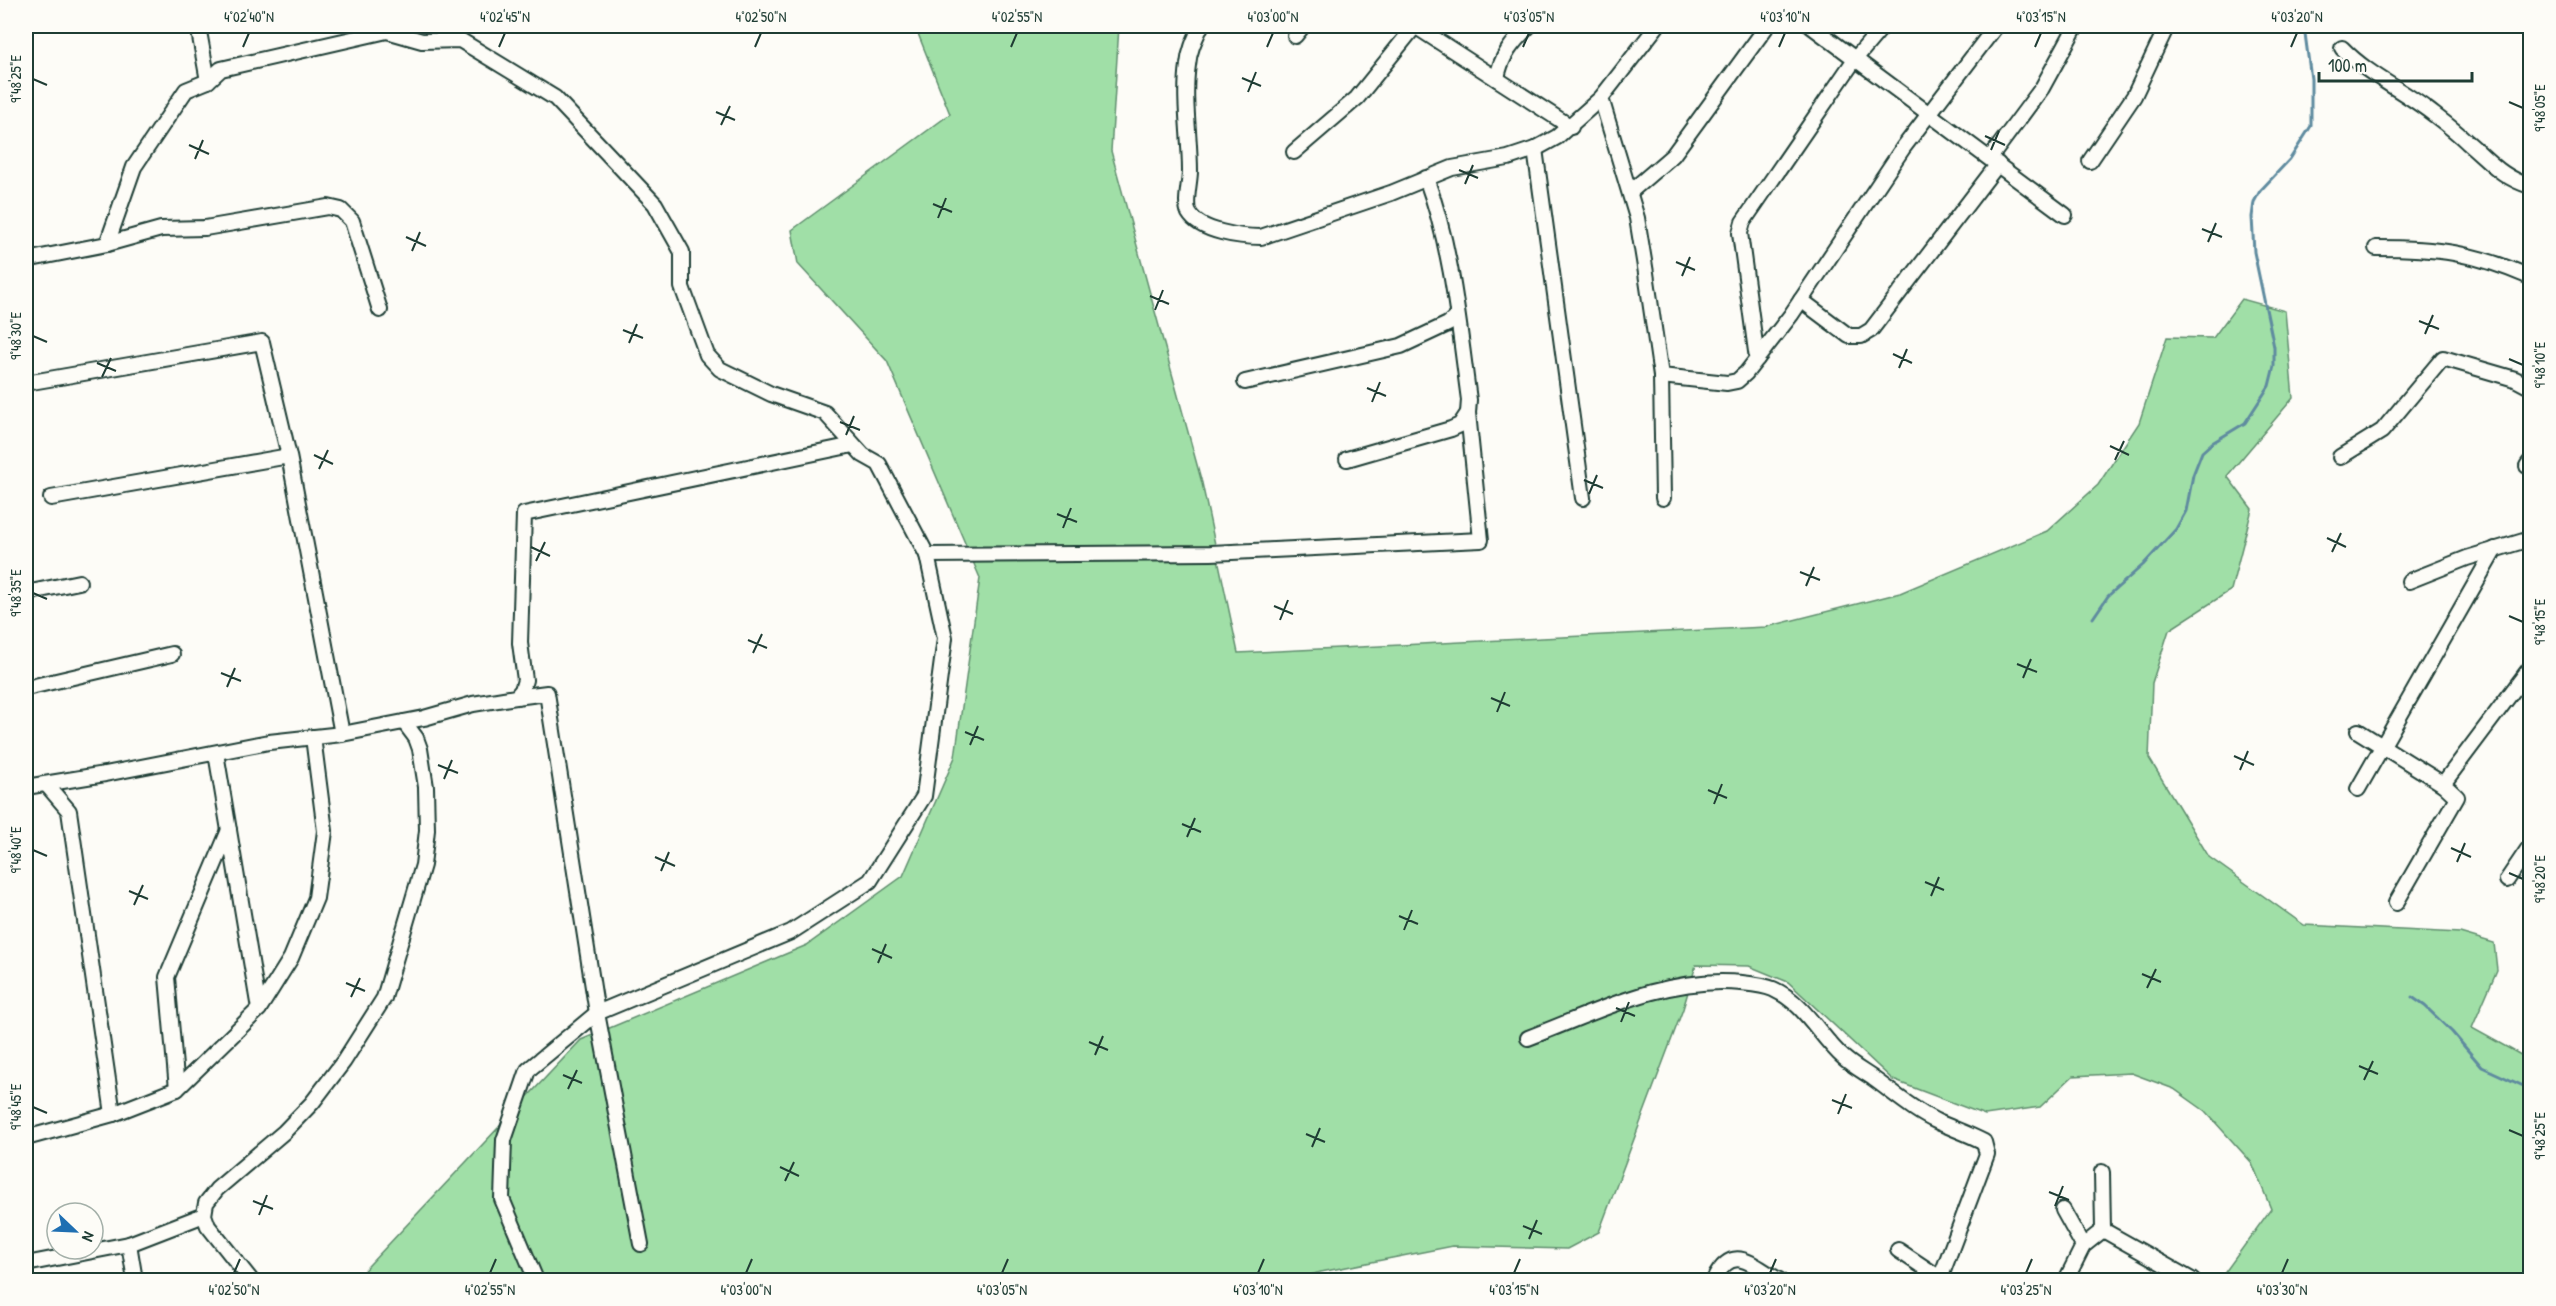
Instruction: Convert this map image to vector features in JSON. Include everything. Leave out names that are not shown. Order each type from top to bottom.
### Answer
[{"type":"street","points":[[198,26],[208,81]]},
{"type":"street","points":[[1201,26],[1190,50],[1187,68],[1190,172],[1187,210],[1193,218],[1218,231],[1240,237],[1261,237],[1391,193],[1452,168],[1508,158],[1536,149],[1571,127],[1601,98],[1657,26]]},
{"type":"street","points":[[1294,152],[1357,98],[1415,26],[1571,127]]},
{"type":"street","points":[[1497,80],[1499,66],[1507,50],[1529,26]]},
{"type":"street","points":[[1630,192],[1673,155],[1767,26]]},
{"type":"street","points":[[1811,26],[2065,215]]},
{"type":"street","points":[[1757,359],[1740,233],[1743,222],[1855,59],[1883,26]]},
{"type":"street","points":[[1661,376],[1727,383],[1737,381],[1757,359],[1801,300],[1903,148],[1996,26]]},
{"type":"street","points":[[1801,300],[1850,336],[1861,336],[1871,330],[1994,161],[2042,88],[2076,26]]},
{"type":"street","points":[[2091,161],[2134,96],[2167,26]]},
{"type":"street","points":[[106,244],[134,167],[186,90],[208,81],[221,69],[387,31],[422,40],[460,40],[555,98],[655,204],[682,252],[682,287],[707,355],[720,369],[771,394],[825,413],[863,455],[879,464],[927,555],[945,638],[924,796],[870,881],[791,932],[597,1013],[528,1070],[504,1140],[502,1199],[536,1281]]},
{"type":"street","points":[[2342,48],[2354,61],[2386,84],[2427,109],[2506,177],[2530,186]]},
{"type":"street","points":[[1601,98],[1630,192],[1646,273],[1661,376],[1663,498]]},
{"type":"street","points":[[1536,149],[1583,498]]},
{"type":"street","points":[[927,555],[1211,553],[1481,540],[1468,413],[1469,400],[1457,316],[1436,206],[1426,178]]},
{"type":"street","points":[[26,260],[106,244],[161,229],[205,228],[328,207],[341,210],[352,221],[380,310]]},
{"type":"street","points":[[2376,248],[2431,248],[2457,252],[2485,259],[2530,277]]},
{"type":"street","points":[[1245,382],[1401,346],[1448,324],[1457,316]]},
{"type":"street","points":[[26,382],[262,342],[289,456],[342,734]]},
{"type":"street","points":[[2340,457],[2382,431],[2443,358],[2515,379],[2530,387]]},
{"type":"street","points":[[1347,459],[1451,429],[1460,425],[1468,413]]},
{"type":"street","points":[[516,697],[522,690],[525,680],[520,643],[524,514],[854,445]]},
{"type":"street","points":[[51,498],[289,456]]},
{"type":"street","points":[[2409,580],[2530,538]]},
{"type":"street","points":[[2358,789],[2380,745],[2495,549]]},
{"type":"street","points":[[26,593],[78,582]]},
{"type":"street","points":[[26,688],[172,654]]},
{"type":"street","points":[[2443,784],[2530,668]]},
{"type":"street","points":[[26,787],[269,742],[342,734],[404,722],[473,704],[547,693],[597,1013],[641,1244]]},
{"type":"street","points":[[251,1281],[208,1226],[204,1215],[206,1203],[217,1189],[284,1132],[312,1103],[344,1061],[384,998],[423,865],[427,830],[426,787],[420,748],[416,738],[404,722]]},
{"type":"street","points":[[2358,731],[2443,784],[2457,797],[2396,903]]},
{"type":"street","points":[[26,1138],[113,1114],[177,1089],[259,1009],[291,958],[316,898],[325,831],[313,737]]},
{"type":"street","points":[[216,753],[259,1009]]},
{"type":"street","points":[[46,784],[69,811],[113,1114]]},
{"type":"street","points":[[177,1089],[167,977],[229,830]]},
{"type":"street","points":[[2507,880],[2530,846]]},
{"type":"street","points":[[1528,1038],[1648,993],[1693,983],[1724,981],[1750,984],[1771,987],[1788,996],[1845,1059],[1905,1103],[1937,1121],[1984,1142],[1988,1154],[1942,1280],[1898,1250]]},
{"type":"street","points":[[2102,1172],[2103,1230]]},
{"type":"street","points":[[2063,1210],[2083,1246]]},
{"type":"street","points":[[26,1264],[129,1244],[204,1215]]},
{"type":"street","points":[[2066,1281],[2083,1246],[2103,1230]]},
{"type":"street","points":[[2103,1230],[2192,1281]]},
{"type":"street","points":[[129,1244],[135,1281]]},
{"type":"street","points":[[1714,1281],[1721,1266],[1729,1259],[1741,1259],[1779,1281]]},
{"type":"green space","points":[[915,26],[1119,26],[1111,151],[1202,483],[1238,653],[1766,627],[1900,593],[2047,531],[2098,485],[2139,423],[2167,337],[2213,338],[2242,299],[2285,311],[2293,398],[2227,476],[2252,509],[2231,590],[2169,630],[2152,683],[2149,758],[2209,857],[2304,925],[2460,933],[2494,943],[2497,970],[2472,1028],[2530,1060],[2530,1280],[2232,1280],[2223,1275],[2271,1209],[2252,1163],[2205,1111],[2174,1089],[2131,1073],[2073,1076],[2040,1107],[1985,1115],[1893,1080],[1788,982],[1749,966],[1696,965],[1683,1009],[1599,1232],[1567,1249],[1453,1246],[1291,1280],[355,1280],[581,1040],[807,945],[903,876],[955,757],[980,578],[887,361],[798,264],[792,230],[950,114]]},
{"type":"waterway","points":[[2093,618],[2108,596],[2143,565],[2176,529],[2186,511],[2193,475],[2202,452],[2212,443],[2245,423],[2269,386],[2274,366],[2274,347],[2254,252],[2252,217],[2254,202],[2260,191],[2290,159],[2311,126],[2311,79],[2304,26]]},
{"type":"waterway","points":[[2412,997],[2452,1032],[2482,1067],[2530,1089]]}]
